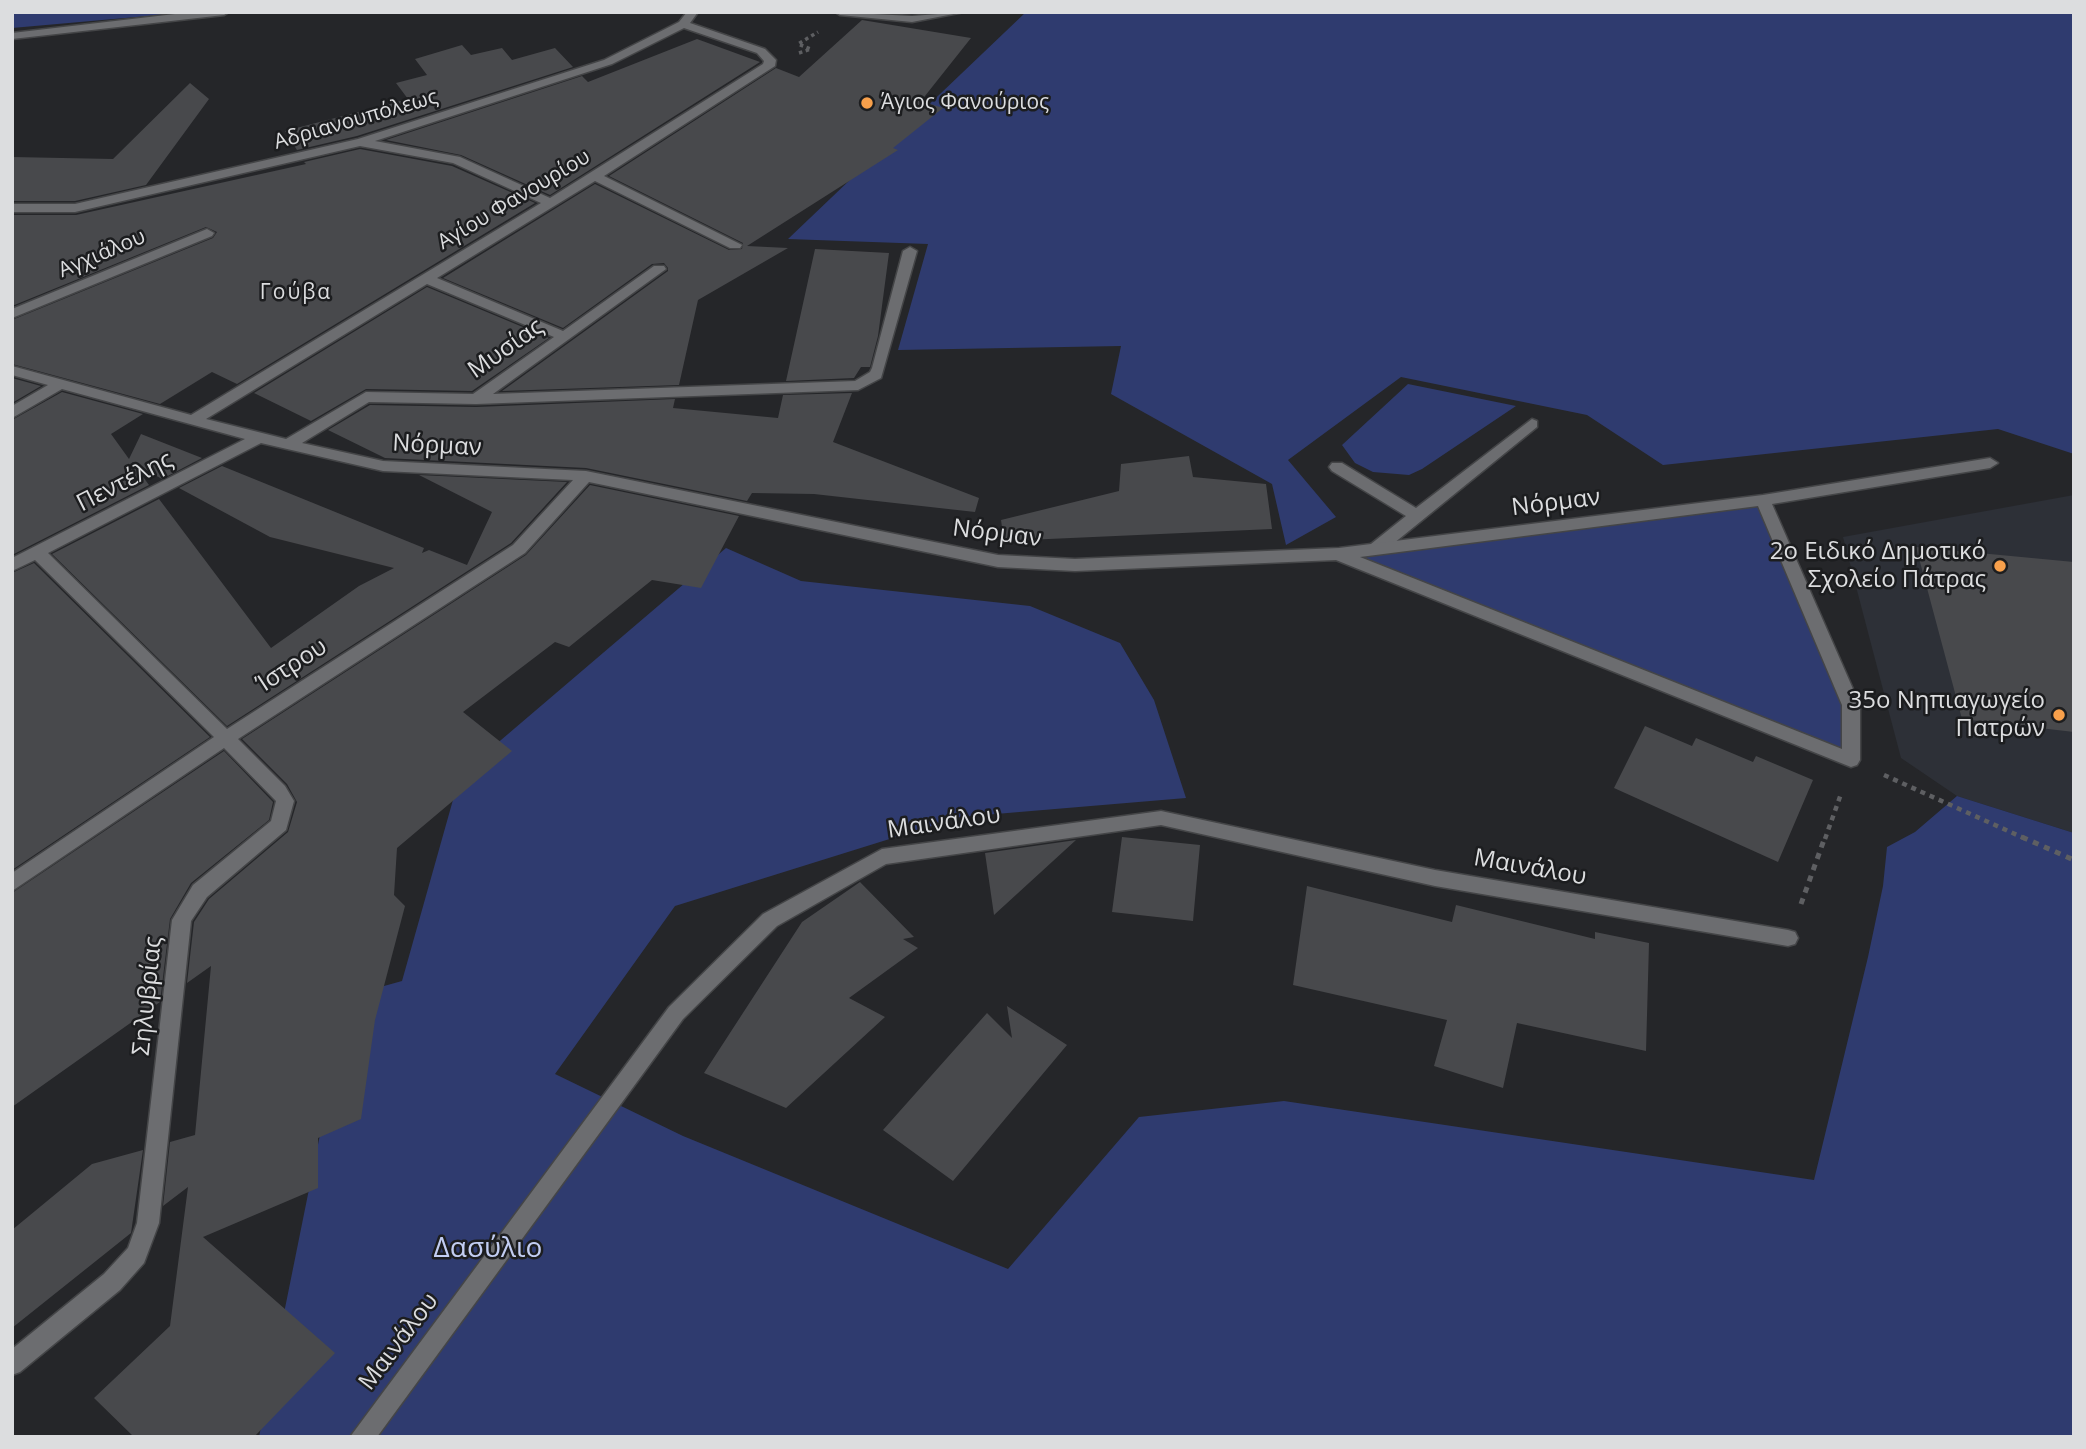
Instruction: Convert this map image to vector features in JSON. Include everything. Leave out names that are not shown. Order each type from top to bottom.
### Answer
[{"type":"street","points":[[12,36],[224,12]]},
{"type":"street","name":"Αδριανουπόλεως","points":[[12,208],[75,208],[361,142],[608,62],[683,24],[693,12]]},
{"type":"street","points":[[841,12],[912,19],[959,12]]},
{"type":"street","points":[[683,24],[761,51],[770,60]]},
{"type":"street","name":"Αγίου Φανουρίου","points":[[193,420],[549,202],[595,177],[763,71],[770,60]]},
{"type":"street","points":[[361,142],[456,160],[549,202]]},
{"type":"street","points":[[595,177],[736,244]]},
{"type":"street","name":"Αγχιάλου","points":[[12,314],[207,233]]},
{"type":"street","points":[[476,399],[858,385],[876,375],[879,368],[910,251]]},
{"type":"street","name":"Μυσίας","points":[[288,445],[366,397],[476,399],[659,268]]},
{"type":"street","points":[[425,278],[564,336]]},
{"type":"street","name":"Νόρμαν","points":[[12,370],[259,438],[383,466],[586,476],[998,561],[1075,565],[1339,554],[1762,500],[1990,463]]},
{"type":"street","points":[[12,413],[61,383]]},
{"type":"street","points":[[1377,548],[1532,424]]},
{"type":"street","name":"Πεντέλης","points":[[12,565],[259,438]]},
{"type":"street","points":[[1337,467],[1417,516]]},
{"type":"street","name":"Ίστρου","points":[[12,883],[226,738],[519,549],[586,476]]},
{"type":"street","points":[[1339,554],[1852,760],[1851,705],[1762,500]]},
{"type":"street","name":"Σηλυβρίας","points":[[12,1364],[111,1282],[136,1255],[144,1239],[149,1223],[182,920],[200,891],[268,837],[285,813],[285,801],[279,791],[37,553]]},
{"type":"street","name":"Μαινάλου","points":[[362,1437],[676,1013],[770,920],[882,857],[1161,818],[1434,878],[1788,937]]},
{"type":"path","points":[[770,60],[786,50],[802,54],[811,49],[798,44],[841,12]]},
{"type":"path","points":[[1788,937],[1829,830],[1852,760],[2074,860]]},
{"type":"shaded area","points":[[2074,495],[2074,833],[1957,796],[1901,758],[1843,537]]},
{"type":"green space","points":[[12,12],[193,12],[12,28]]},
{"type":"green space","points":[[1026,12],[2074,12],[2074,454],[1998,429],[1663,465],[1587,415],[1401,377],[1288,460],[1336,517],[1286,545],[1272,484],[1111,394],[1121,346],[898,350],[928,244],[788,239]]},
{"type":"green space","points":[[1408,384],[1516,406],[1409,475],[1373,472],[1355,463],[1342,445]]},
{"type":"green space","points":[[1763,500],[1851,705],[1853,753],[1339,554]]},
{"type":"green space","name":"Δασύλιο","points":[[726,548],[801,581],[1030,606],[1120,643],[1154,700],[1186,798],[960,817],[675,906],[555,1074],[683,1136],[1008,1269],[1139,1117],[1284,1101],[1814,1180],[1868,957],[1883,886],[1887,847],[1915,832],[1957,796],[2074,833],[2074,1437],[259,1437],[348,996],[402,981],[460,775]]},
{"type":"building","points":[[862,20],[971,38],[921,101],[943,108],[893,148],[898,150],[747,246],[788,248],[698,300],[679,385],[502,391],[668,271],[668,268],[664,263],[652,264],[563,328],[443,278],[595,184],[729,250],[742,249],[743,243],[609,176],[776,68],[799,77]]},
{"type":"building","points":[[697,39],[760,62],[550,195],[461,155],[386,140],[582,76],[588,82]]},
{"type":"building","points":[[462,45],[471,55],[502,48],[512,60],[555,48],[573,67],[357,136],[297,150],[285,131],[408,99],[396,83],[427,75],[415,59]]},
{"type":"building","points":[[190,83],[209,99],[146,185],[75,201],[12,201],[12,157],[113,159]]},
{"type":"building","points":[[360,149],[452,166],[535,203],[237,384],[212,372],[160,404],[12,364],[12,320],[213,238],[217,232],[206,227],[12,306],[12,215],[76,215],[306,164],[304,162]]},
{"type":"building","points":[[815,249],[889,253],[878,336],[870,367],[861,367],[854,378],[786,381]]},
{"type":"building","points":[[427,287],[549,338],[472,391],[366,389],[311,421],[254,393]]},
{"type":"building","points":[[12,378],[41,386],[12,403]]},
{"type":"building","points":[[62,392],[143,414],[111,434],[129,459],[141,434],[202,458],[162,479],[132,462],[149,485],[12,555],[12,420]]},
{"type":"building","points":[[852,393],[833,442],[979,498],[975,512],[814,494],[752,493],[747,501],[586,468],[385,458],[328,430],[370,405],[476,407],[675,399],[673,408],[778,418],[783,395]]},
{"type":"building","points":[[1189,456],[1193,477],[1266,484],[1272,529],[1004,541],[1001,520],[1119,491],[1121,464]]},
{"type":"building","points":[[222,466],[424,548],[422,553],[429,550],[467,565],[492,512],[419,475],[567,482],[511,543],[227,726],[52,554],[159,499],[271,648],[359,586],[394,568],[270,537],[179,488]]},
{"type":"building","points":[[590,485],[739,516],[701,588],[652,580],[569,647],[555,642],[463,712],[512,751],[397,848],[394,895],[405,906],[375,1020],[361,1119],[318,1138],[318,1188],[203,1237],[335,1353],[254,1437],[134,1437],[94,1398],[170,1326],[188,1187],[163,1206],[170,1142],[195,1135],[211,966],[187,983],[194,922],[209,899],[288,832],[297,802],[287,784],[242,739],[526,555]]},
{"type":"building","points":[[1916,547],[2074,562],[2074,732],[1962,719]]},
{"type":"building","points":[[34,563],[210,737],[12,870],[12,573]]},
{"type":"building","points":[[1645,726],[1692,746],[1696,738],[1753,762],[1756,756],[1813,780],[1778,862],[1614,788]]},
{"type":"building","points":[[224,751],[273,802],[269,820],[191,883],[170,919],[160,1002],[12,1107],[12,893]]},
{"type":"building","points":[[1122,837],[1200,845],[1193,921],[1112,912]]},
{"type":"building","points":[[1076,840],[994,915],[985,853]]},
{"type":"building","points":[[860,882],[914,937],[903,939],[918,948],[849,998],[885,1017],[786,1108],[704,1073],[802,922]]},
{"type":"building","points":[[1307,886],[1452,922],[1456,905],[1595,939],[1595,932],[1649,943],[1646,1051],[1517,1023],[1503,1088],[1434,1066],[1447,1020],[1293,985]]},
{"type":"building","points":[[1007,1006],[1067,1045],[953,1181],[883,1130],[987,1013],[1012,1038]]},
{"type":"building","points":[[143,1150],[131,1233],[12,1328],[12,1230],[92,1164]]},
{"type":"place","name":"Άγιος Φανούριος","points":[[867,103]]},
{"type":"place","name":"2ο Ειδικό Δημοτικό Σχολείο Πάτρας","points":[[2000,566]]},
{"type":"place","name":"35ο Νηπιαγωγείο Πατρών","points":[[2059,715]]},
{"type":"district","name":"Γούβα","points":[[296,293]]}]
